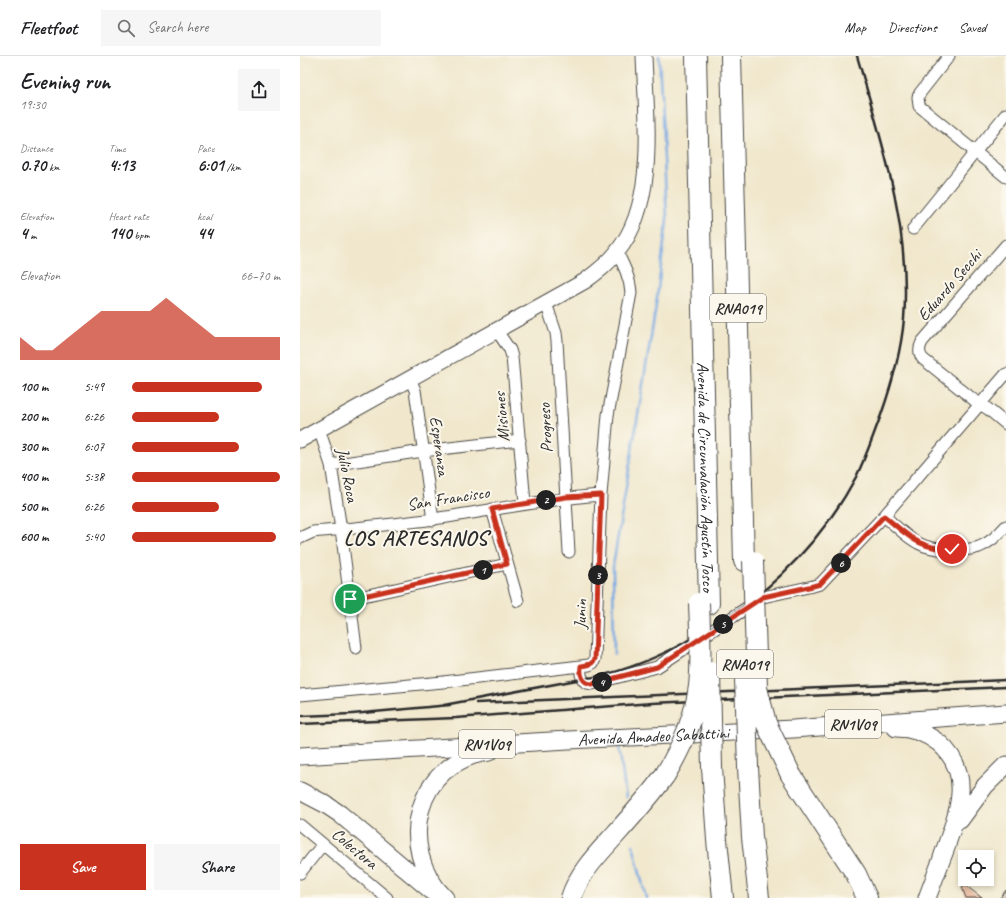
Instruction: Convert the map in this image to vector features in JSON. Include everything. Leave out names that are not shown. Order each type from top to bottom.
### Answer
[{"type":"highway","points":[[686,56],[689,151],[700,222]]},
{"type":"highway","name":"Avenida de Circunvalación Agustín Tosco","points":[[696,56],[701,265],[704,603],[712,768],[723,898]]},
{"type":"highway","name":"Avenida de Circunvalación Agustín Tosco","points":[[731,56],[748,561],[746,710],[752,837],[759,898]]},
{"type":"highway","points":[[748,561],[756,679],[759,699],[766,723],[791,775],[856,874],[867,898]]},
{"type":"highway","points":[[571,898],[577,883],[590,863],[648,797],[665,774],[685,739],[697,697],[700,678],[704,603]]},
{"type":"main road","points":[[300,440],[585,281],[600,270],[617,252],[628,236],[643,196],[645,180],[646,116],[644,56]]},
{"type":"main road","name":"Avenida Amadeo Sabattini","points":[[300,756],[568,740],[793,729],[1006,713]]},
{"type":"main road","points":[[699,734],[781,736],[908,728],[924,733],[937,742],[948,753],[960,777],[961,797],[928,898]]},
{"type":"main road","points":[[446,898],[429,878],[423,865],[418,845],[417,833],[420,809],[428,793],[437,780],[452,765],[482,752],[604,746],[674,735]]},
{"type":"main road","points":[[943,855],[952,835],[969,806],[985,786],[1006,765]]},
{"type":"main road","points":[[300,791],[340,814],[440,898]]},
{"type":"street","points":[[949,56],[920,93],[918,98],[919,106],[922,110],[1006,177]]},
{"type":"street","points":[[913,229],[1006,114]]},
{"type":"street","name":"Eduardo Secchi","points":[[980,404],[923,359],[920,355],[919,348],[922,342],[1006,245]]},
{"type":"street","name":"Junin","points":[[300,695],[443,682],[590,665],[593,663],[595,659],[601,495],[608,415],[630,293],[630,284],[627,273],[617,252]]},
{"type":"street","name":"Progreso","points":[[546,303],[556,333],[557,341],[569,552]]},
{"type":"street","name":"Misiones","points":[[498,330],[510,350],[512,357],[525,503]]},
{"type":"street","points":[[581,666],[580,672],[582,679],[588,684],[657,667],[763,597],[820,584],[884,516],[1006,374]]},
{"type":"street","name":"Esperanza","points":[[410,379],[415,390],[433,520]]},
{"type":"street","points":[[980,404],[1006,424]]},
{"type":"street","name":"Julio Roca","points":[[320,429],[331,465],[341,529],[356,648]]},
{"type":"street","points":[[331,465],[423,451],[520,440]]},
{"type":"street","name":"San Francisco","points":[[300,538],[313,532],[433,520],[525,503],[566,497],[601,495]]},
{"type":"street","points":[[492,509],[518,601]]},
{"type":"street","points":[[884,516],[913,540],[928,547],[938,549],[974,548],[986,544],[1006,526]]},
{"type":"street","points":[[350,599],[507,564]]},
{"type":"street","name":"Colectora","points":[[300,825],[387,898]]},
{"type":"street","points":[[300,873],[323,844]]},
{"type":"building","points":[[966,886],[982,898],[966,898],[962,887]]},
{"type":"building","points":[[1006,890],[1006,898],[1000,898]]},
{"type":"waterway","points":[[614,654],[613,566],[655,312],[667,220],[659,56]]},
{"type":"waterway","points":[[619,746],[626,798]]},
{"type":"waterway","points":[[633,845],[646,898]]},
{"type":"railway","points":[[444,705],[608,674],[634,666],[670,650],[709,629],[759,595],[803,552],[823,529],[840,504],[860,469],[889,392],[901,344],[904,319],[905,286],[899,219],[885,153],[857,56]]},
{"type":"railway","points":[[476,703],[1006,680]]},
{"type":"railway","points":[[300,724],[456,718],[652,703],[1006,687]]},
{"type":"railway","points":[[300,716],[352,714],[450,705]]},
{"type":"district","name":"LOS ARTESANOS","points":[[416,538]]},
{"type":"route","points":[[350,599],[507,564],[492,509],[566,497],[601,495],[595,659],[590,665],[581,666],[580,672],[582,679],[586,683],[592,684],[657,667],[673,658],[763,597],[820,584],[884,516],[919,544],[938,549],[952,549]]}]
